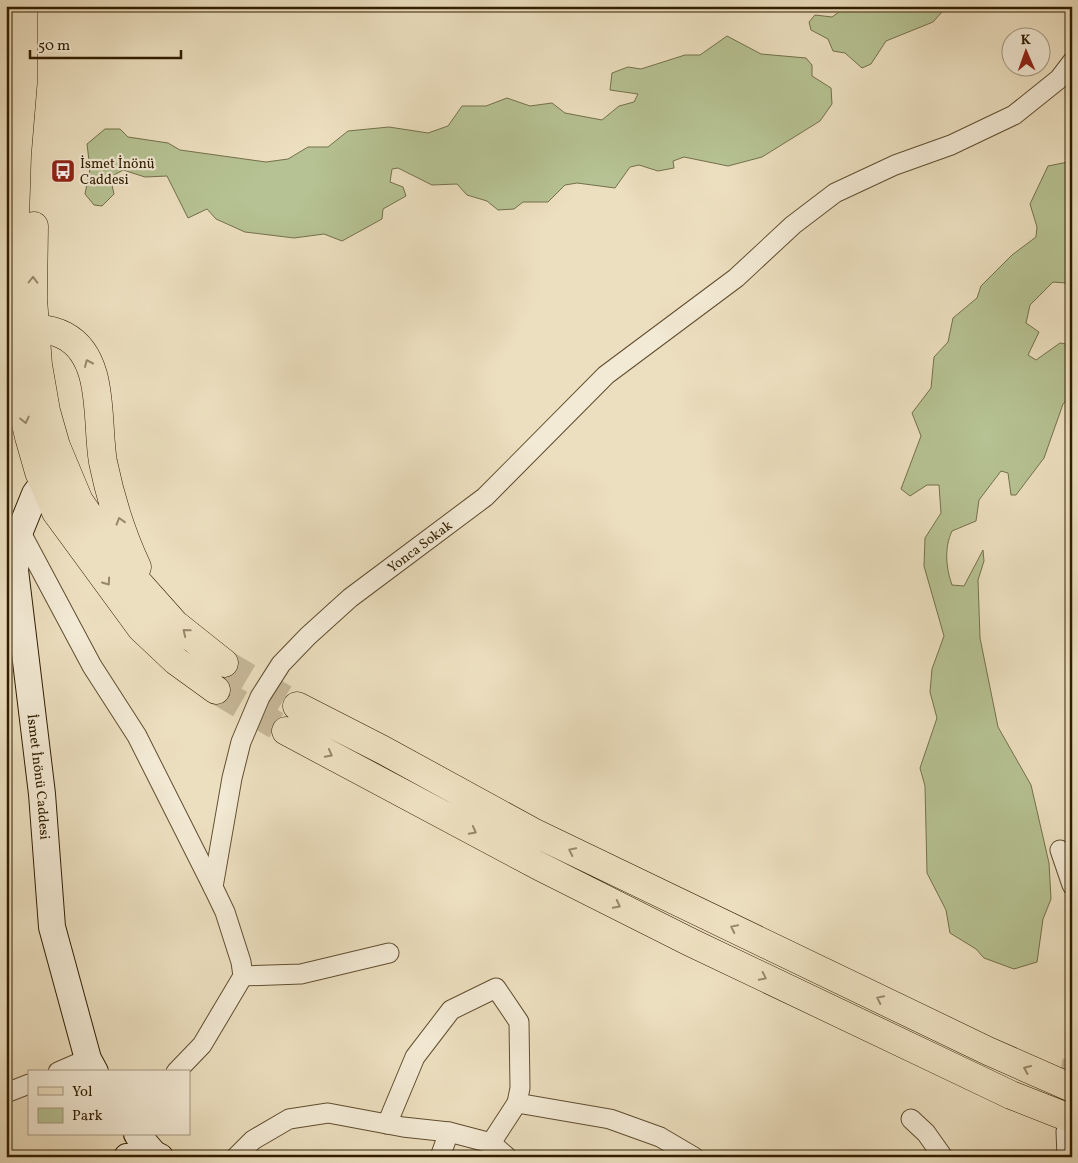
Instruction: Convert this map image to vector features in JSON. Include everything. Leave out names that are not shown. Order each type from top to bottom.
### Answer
[{"type":"main road","points":[[23,6],[23,83],[17,155],[12,313],[37,357],[46,411],[56,446],[79,501],[126,568],[153,599],[176,624],[224,663]]},
{"type":"main road","points":[[24,333],[53,330],[74,341],[88,361],[97,392],[101,445],[107,478],[122,528],[136,564],[153,599]]},
{"type":"main road","points":[[24,333],[19,394],[29,437],[43,483],[56,512],[140,628],[176,661],[216,690]]},
{"type":"main road","points":[[43,483],[62,462]]},
{"type":"main road","points":[[297,706],[383,750],[533,832],[988,1051],[1072,1088]]},
{"type":"main road","points":[[286,731],[537,865],[690,942],[1011,1095],[1069,1125]]},
{"type":"street","name":"Yonca Sokak","points":[[213,887],[232,778],[241,742],[260,696],[281,664],[308,636],[350,598],[485,497],[606,375],[736,278],[793,225],[835,193],[895,164],[951,145],[1014,115],[1059,79],[1072,62]]},
{"type":"street","name":"İsmet İnönü Caddesi","points":[[43,483],[34,494],[20,531],[15,570],[42,794],[52,927],[92,1065]]},
{"type":"street","points":[[20,531],[92,666],[137,736],[225,912],[241,962],[244,976],[202,1045],[178,1070]]},
{"type":"street","points":[[1060,850],[1072,885]]},
{"type":"street","points":[[244,976],[301,974],[390,953]]},
{"type":"street","points":[[387,1124],[415,1057],[451,1010],[496,988],[519,1022],[520,1088],[517,1103],[491,1143]]},
{"type":"street","points":[[68,1070],[92,1065]]},
{"type":"street","points":[[6,1093],[28,1084]]},
{"type":"street","points":[[517,1103],[610,1119],[660,1137],[694,1157]]},
{"type":"street","points":[[236,1157],[252,1140],[289,1119],[328,1113],[387,1124],[449,1132],[491,1143],[507,1157]]},
{"type":"street","points":[[911,1119],[937,1146],[943,1157]]},
{"type":"street","points":[[1067,1157],[1069,1125]]},
{"type":"street","points":[[440,1157],[449,1132]]},
{"type":"street","points":[[115,1157],[125,1136]]},
{"type":"street","points":[[139,1136],[157,1155]]},
{"type":"street","points":[[127,1157],[157,1155]]},
{"type":"green space","points":[[844,6],[953,6],[941,13],[933,22],[886,41],[871,64],[862,68],[845,53],[833,51],[828,39],[811,30],[809,22],[815,15],[832,17],[842,10]]},
{"type":"green space","points":[[727,36],[761,54],[806,58],[812,65],[812,76],[831,88],[832,104],[820,121],[762,157],[728,166],[684,157],[673,161],[674,168],[658,171],[639,165],[630,167],[615,188],[577,183],[565,185],[548,202],[523,202],[514,209],[498,210],[487,201],[467,195],[457,184],[432,185],[398,168],[392,169],[390,182],[403,187],[406,196],[383,209],[382,219],[342,241],[324,234],[294,238],[245,232],[216,219],[207,209],[188,218],[167,176],[145,177],[123,170],[114,175],[111,181],[114,194],[102,206],[94,205],[85,194],[90,169],[87,144],[105,129],[120,129],[128,137],[168,143],[180,150],[266,162],[288,159],[308,147],[328,147],[348,131],[389,127],[428,133],[448,126],[462,106],[486,106],[507,98],[530,106],[552,103],[565,113],[602,120],[619,106],[634,102],[638,94],[610,90],[612,73],[628,67],[641,69],[685,55],[700,55]]},
{"type":"green space","points":[[1072,157],[1072,295],[1066,283],[1053,282],[1030,305],[1026,323],[1039,332],[1028,355],[1036,360],[1060,343],[1072,345],[1072,395],[1063,404],[1044,458],[1016,495],[1011,495],[1008,473],[1001,471],[979,500],[976,521],[952,531],[947,551],[948,572],[952,585],[964,586],[983,550],[984,561],[978,580],[980,638],[998,727],[1031,785],[1049,863],[1051,899],[1043,919],[1037,962],[1014,969],[984,958],[976,949],[950,933],[946,910],[927,873],[925,786],[920,768],[937,718],[930,692],[932,669],[944,636],[924,566],[925,538],[941,513],[939,485],[927,485],[910,496],[901,489],[921,436],[912,413],[931,388],[934,357],[948,342],[953,318],[977,298],[981,286],[1012,255],[1036,237],[1037,227],[1030,204],[1048,166],[1068,162]]},
{"type":"tunnel","points":[[224,663],[297,706]]},
{"type":"tunnel","points":[[216,690],[286,731]]},
{"type":"tunnel","points":[[1066,1127],[1065,1102],[1072,1060]]},
{"type":"place","name":"İsmet İnönü Caddesi","points":[[63,171]]}]
